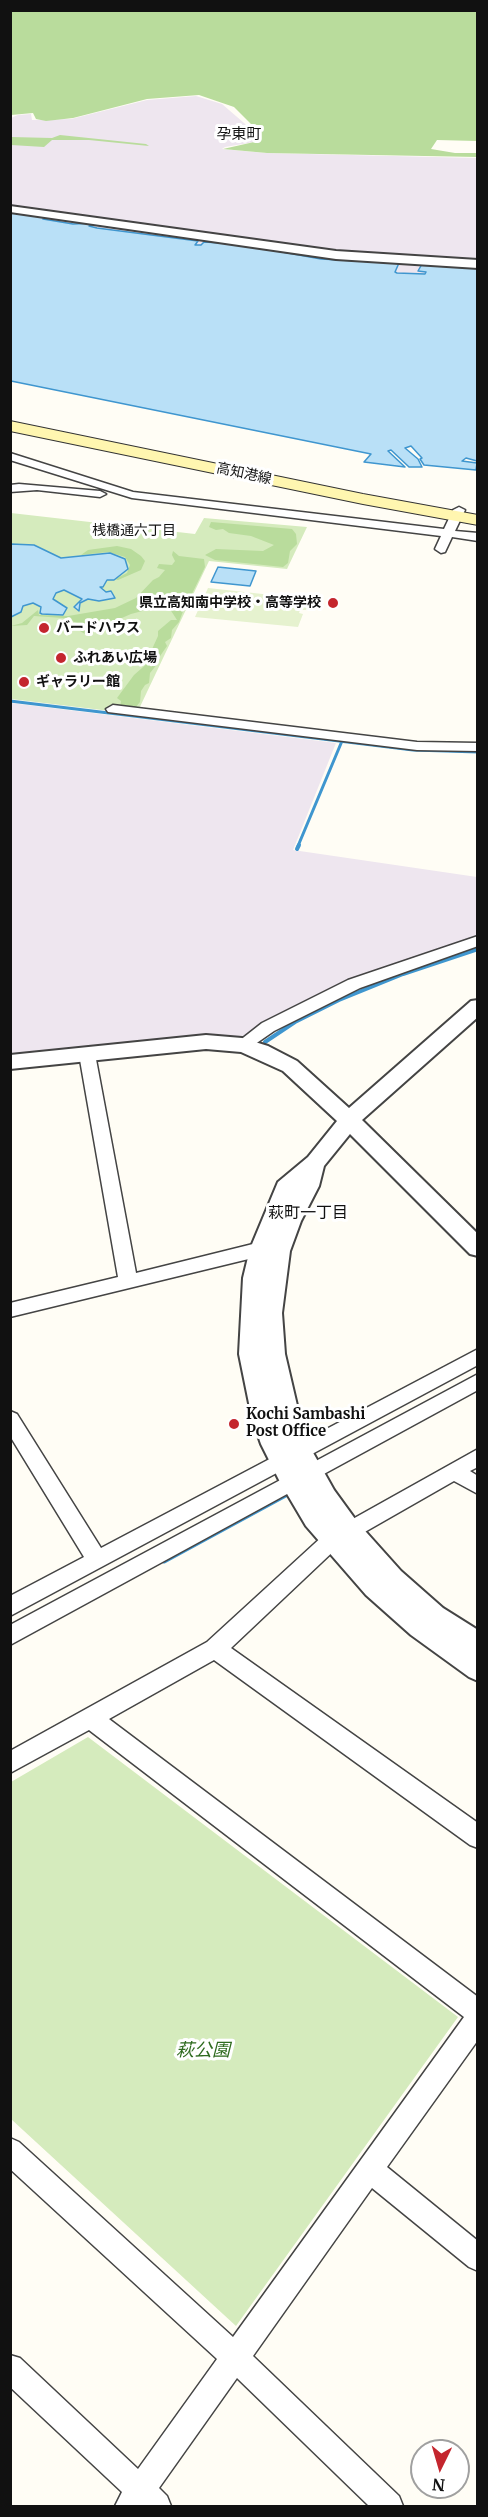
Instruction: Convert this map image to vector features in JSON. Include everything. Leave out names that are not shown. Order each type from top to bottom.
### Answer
[{"type":"main road","name":"高知港線","points":[[10,419],[458,514],[477,520]]},
{"type":"main road","name":"高知港線","points":[[10,426],[458,514],[477,513]]},
{"type":"street","points":[[10,210],[336,255],[477,264]]},
{"type":"street","points":[[10,456],[123,493],[445,542]]},
{"type":"street","points":[[10,489],[37,487],[106,495],[123,493]]},
{"type":"street","points":[[445,542],[458,514]]},
{"type":"street","points":[[308,527],[445,542],[477,537]]},
{"type":"street","points":[[112,709],[417,746],[477,747]]},
{"type":"street","points":[[242,1045],[268,1027],[354,984],[477,942]]},
{"type":"street","points":[[473,1015],[349,1120],[316,1162],[286,1188],[270,1250],[253,1287],[251,1354],[264,1418],[296,1467],[315,1519],[340,1535],[434,1616],[477,1644]]},
{"type":"street","points":[[10,1062],[206,1042],[242,1045],[269,1054],[290,1066],[349,1120],[477,1248]]},
{"type":"street","points":[[87,1054],[128,1281]]},
{"type":"street","points":[[10,1310],[270,1250]]},
{"type":"street","points":[[10,1636],[296,1467],[477,1356]]},
{"type":"street","points":[[10,1607],[96,1560],[477,1381]]},
{"type":"street","points":[[10,1419],[96,1560]]},
{"type":"street","points":[[10,1763],[215,1649],[340,1535],[477,1457]]},
{"type":"street","points":[[454,1471],[477,1486]]},
{"type":"street","points":[[340,1535],[375,1587],[420,1627],[477,1669]]},
{"type":"street","points":[[215,1649],[477,1837]]},
{"type":"street","points":[[90,1717],[477,2012]]},
{"type":"street","points":[[10,2368],[142,2501],[236,2358],[477,2018]]},
{"type":"street","points":[[10,2151],[236,2358],[389,2506]]},
{"type":"street","points":[[369,2169],[477,2258]]},
{"type":"shaded area","points":[[196,96],[222,104],[258,135],[254,142],[222,149],[266,153],[477,158],[477,277],[395,273],[399,263],[198,252],[10,214],[11,118],[31,114],[32,120],[71,119],[147,100]]},
{"type":"shaded area","points":[[11,703],[336,743],[293,850],[477,877],[477,938],[404,963],[241,1040],[11,1058]]},
{"type":"green space","points":[[11,10],[477,11],[477,141],[437,140],[431,149],[455,153],[477,153],[477,157],[267,153],[223,149],[254,142],[259,139],[259,132],[234,107],[199,95],[147,99],[73,118],[46,121],[36,119],[33,113],[11,115]]},
{"type":"green space","points":[[60,135],[149,146],[89,140],[52,140],[44,147],[11,145],[11,137],[52,138]]},
{"type":"green space","points":[[11,513],[195,534],[204,518],[307,527],[287,569],[209,561],[138,711],[110,711],[11,699]]},
{"type":"green space","points":[[211,522],[292,529],[296,534],[297,544],[290,551],[288,563],[283,567],[215,560],[205,555],[216,549],[263,551],[274,545],[251,536],[229,533],[223,529],[216,530],[209,527]]},
{"type":"green space","points":[[117,546],[131,549],[141,556],[145,561],[141,570],[118,580],[115,579],[127,573],[130,565],[125,557],[108,552],[81,555],[88,550]]},
{"type":"green space","points":[[173,551],[179,556],[204,559],[205,567],[189,600],[175,601],[185,606],[179,622],[172,630],[171,638],[165,642],[167,646],[150,673],[149,683],[141,691],[140,702],[135,708],[120,707],[121,701],[117,698],[134,675],[150,661],[148,658],[158,631],[171,620],[177,620],[168,606],[155,605],[85,634],[80,631],[90,625],[63,618],[34,616],[27,625],[11,626],[22,623],[38,610],[39,615],[68,616],[115,608],[136,598],[153,580],[159,577],[165,570],[157,568],[159,564],[172,565],[175,561]]},
{"type":"green space","points":[[208,588],[310,601],[306,610],[300,610],[299,613],[303,614],[298,627],[195,617]]},
{"type":"green space","name":"萩公園","points":[[88,1737],[458,2017],[236,2326],[11,2119],[11,1782]]},
{"type":"water","points":[[10,212],[51,217],[43,219],[73,224],[96,223],[89,226],[97,228],[198,241],[195,245],[201,245],[204,242],[238,244],[321,259],[399,263],[395,272],[397,273],[425,274],[426,272],[418,271],[422,264],[437,263],[443,266],[477,267],[477,461],[466,458],[462,461],[477,463],[476,470],[424,465],[420,459],[422,458],[411,446],[405,448],[418,459],[422,467],[409,467],[391,450],[388,451],[405,467],[364,462],[371,454],[11,381]]},
{"type":"water","points":[[11,544],[34,545],[61,558],[110,553],[125,559],[128,569],[114,580],[107,580],[103,587],[100,587],[106,592],[111,591],[115,598],[99,601],[88,599],[80,603],[79,611],[74,607],[82,599],[64,590],[56,593],[53,599],[67,608],[63,615],[42,614],[40,613],[41,607],[33,603],[23,606],[21,612],[11,617]]},
{"type":"water","points":[[218,567],[256,571],[250,586],[211,582]]},
{"type":"waterway","points":[[10,701],[342,741]]},
{"type":"waterway","points":[[298,846],[342,741]]},
{"type":"waterway","points":[[342,741],[413,750],[478,752]]},
{"type":"waterway","points":[[297,849],[299,845]]},
{"type":"waterway","points":[[265,1042],[295,1022],[339,1000],[403,974],[478,949]]},
{"type":"waterway","points":[[164,1561],[291,1492]]},
{"type":"place","name":"県立高知南中学校・高等学校","points":[[333,603]]},
{"type":"place","name":"バードハウス","points":[[44,628]]},
{"type":"place","name":"ふれあい広場","points":[[61,658]]},
{"type":"place","name":"ギャラリー館","points":[[24,682]]},
{"type":"place","name":"Kochi Sambashi Post Office","points":[[234,1424]]},
{"type":"district","name":"孕東町","points":[[239,135]]},
{"type":"district","name":"桟橋通六丁目","points":[[134,531]]},
{"type":"district","name":"萩町一丁目","points":[[308,1213]]}]
